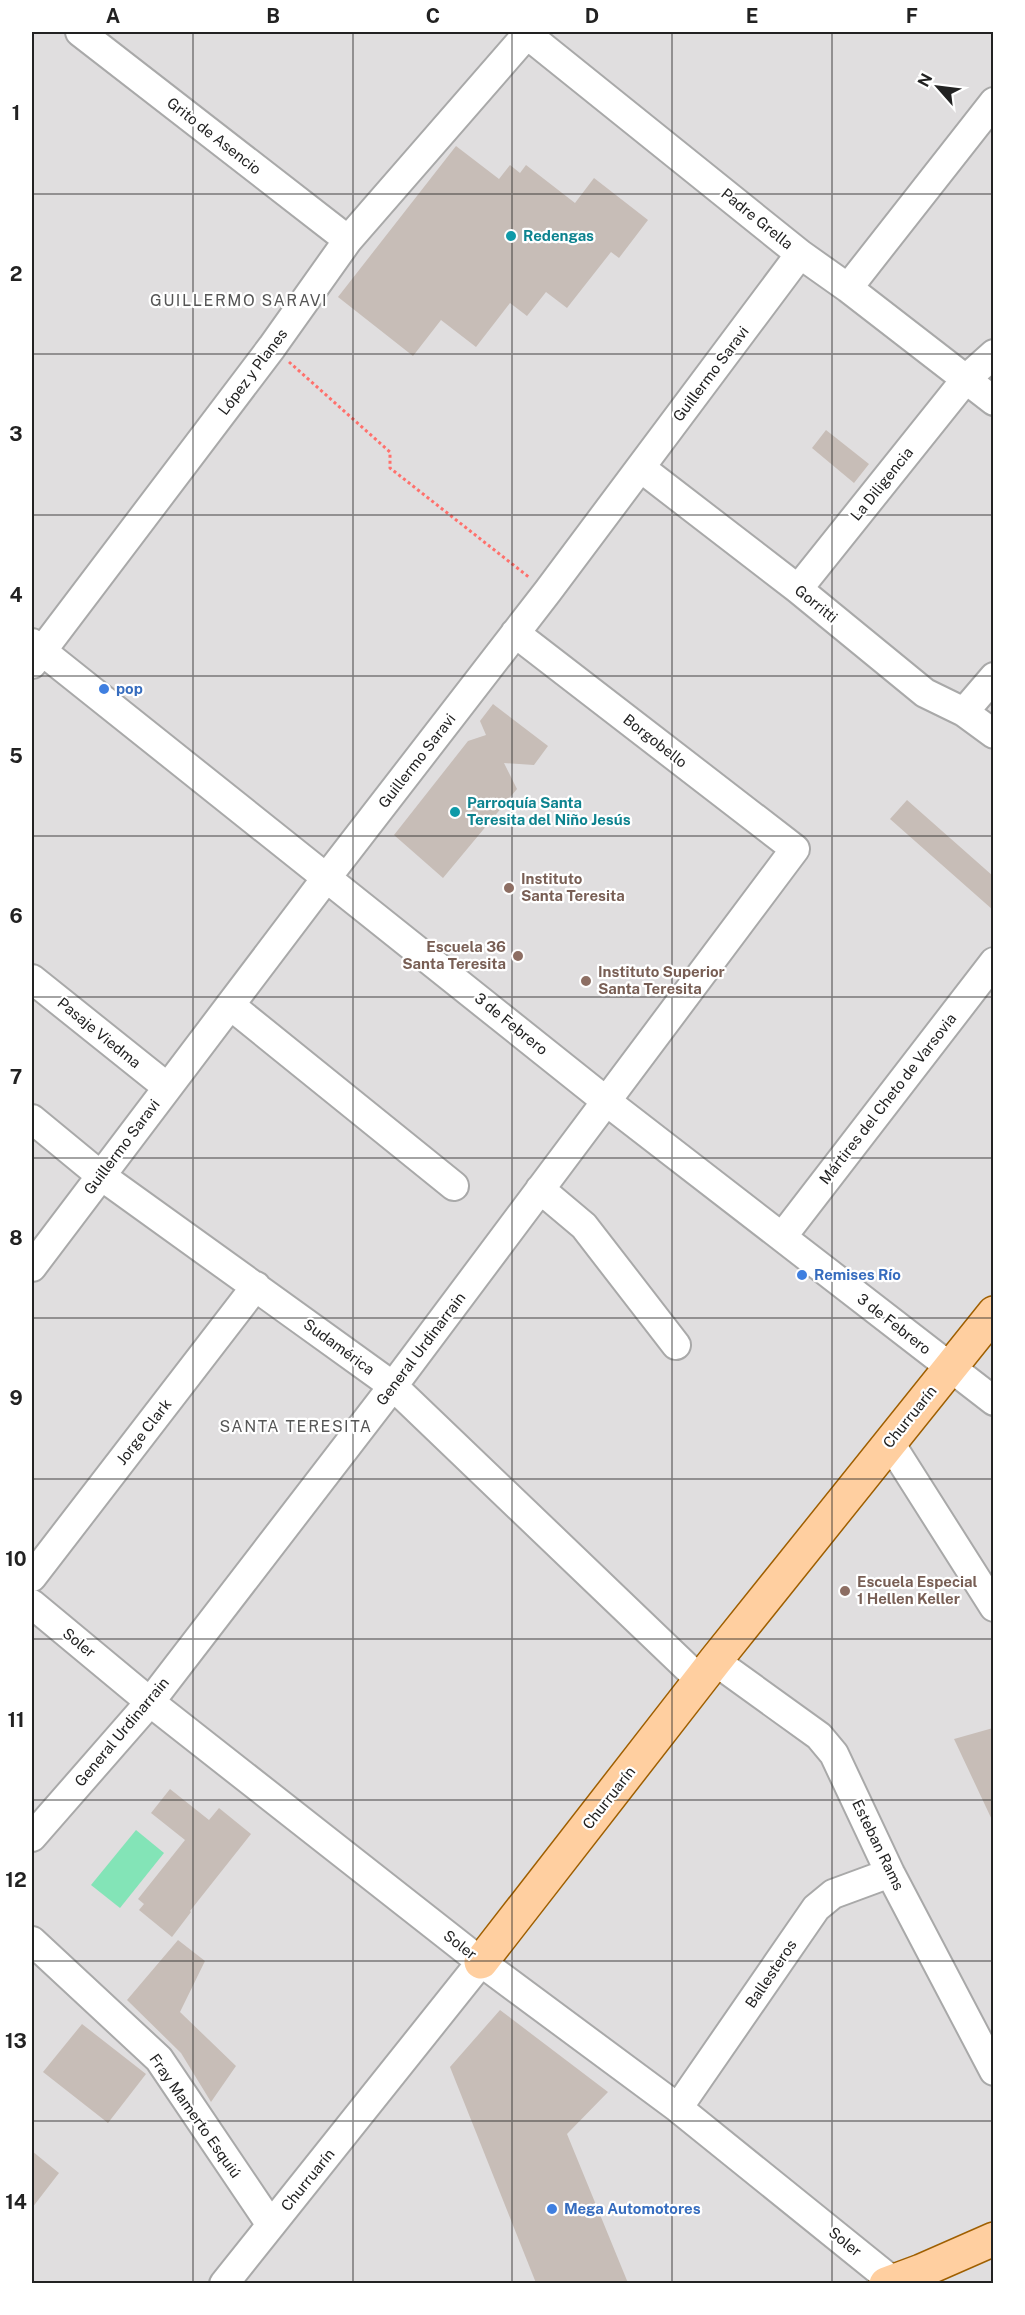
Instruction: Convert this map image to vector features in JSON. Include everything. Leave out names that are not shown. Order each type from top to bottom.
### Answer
[{"type":"main road","name":"Churruarín","points":[[482,1962],[707,1671],[993,1313]]},
{"type":"main road","points":[[892,2283],[993,2238]]},
{"type":"street","name":"Grito de Asencio","points":[[80,32],[348,240]]},
{"type":"street","name":"López y Planes","points":[[35,653],[272,347],[348,240],[527,32]]},
{"type":"street","name":"Padre Grella","points":[[527,32],[800,254],[848,288],[993,401]]},
{"type":"street","points":[[848,288],[993,102]]},
{"type":"street","name":"Guillermo Saravi","points":[[32,1267],[327,877],[549,591],[800,254]]},
{"type":"street","name":"La Diligencia","points":[[798,589],[966,379],[993,354]]},
{"type":"street","name":"Gorritti","points":[[641,468],[798,589],[925,693],[964,712],[993,734]]},
{"type":"street","name":"Borgobello","points":[[515,633],[795,849]]},
{"type":"street","name":"3 de Febrero","points":[[35,653],[327,877],[606,1101],[993,1401]]},
{"type":"street","points":[[964,712],[993,677]]},
{"type":"street","name":"General Urdinarrain","points":[[32,1837],[150,1702],[393,1386],[795,849]]},
{"type":"street","name":"Mártires del Cheto de Varsovia","points":[[782,1237],[993,962]]},
{"type":"street","name":"Pasaje Viedma","points":[[32,979],[167,1087]]},
{"type":"street","points":[[230,1005],[454,1186]]},
{"type":"street","name":"Sudamérica","points":[[32,1119],[100,1175],[393,1386],[707,1671]]},
{"type":"street","points":[[540,1189],[584,1226],[676,1346]]},
{"type":"street","name":"Jorge Clark","points":[[32,1577],[256,1286]]},
{"type":"street","points":[[890,1443],[993,1607]]},
{"type":"street","name":"Soler","points":[[32,1604],[150,1702],[482,1962],[678,2108],[892,2283]]},
{"type":"street","name":"Esteban Rams","points":[[707,1671],[819,1736],[834,1754],[891,1873],[993,2071]]},
{"type":"street","name":"Ballesteros","points":[[678,2108],[816,1908],[833,1894],[891,1873]]},
{"type":"street","name":"Fray Mamerto Esquiú","points":[[32,1941],[159,2060],[271,2225]]},
{"type":"street","name":"Churruarín","points":[[224,2283],[482,1962]]},
{"type":"path","points":[[272,347],[390,452],[390,468],[549,591]]},
{"type":"shaded area","points":[[32,32],[993,32],[993,2283],[32,2283]]},
{"type":"green space","points":[[136,1830],[164,1853],[120,1908],[91,1885]]},
{"type":"building","name":"Redengas","points":[[456,146],[499,179],[510,165],[520,173],[526,165],[575,203],[594,178],[648,220],[619,258],[611,252],[567,308],[546,292],[527,316],[510,303],[476,347],[441,320],[413,356],[338,297]]},
{"type":"building","points":[[826,430],[869,464],[854,483],[812,448]]},
{"type":"building","name":"Parroquía Santa Teresita del Niño Jesús","points":[[493,704],[548,746],[534,765],[504,763],[517,789],[443,878],[394,835],[468,741],[486,735],[480,721]]},
{"type":"building","points":[[907,800],[993,876],[993,910],[890,819]]},
{"type":"building","points":[[993,1728],[993,1822],[954,1739]]},
{"type":"building","points":[[170,1789],[209,1820],[219,1808],[251,1834],[172,1937],[139,1910],[144,1904],[138,1899],[185,1840],[151,1813]]},
{"type":"building","points":[[178,1940],[205,1961],[180,2012],[236,2066],[211,2102],[181,2053],[127,2000]]},
{"type":"building","name":"Mega Automotores","points":[[500,2010],[608,2092],[567,2134],[628,2283],[536,2283],[450,2067]]},
{"type":"building","points":[[82,2024],[146,2074],[108,2123],[43,2072]]},
{"type":"building","points":[[32,2151],[59,2173],[32,2208]]},
{"type":"place","name":"Redengas","points":[[511,236]]},
{"type":"place","name":"pop","points":[[104,689]]},
{"type":"place","name":"Parroquía Santa Teresita del Niño Jesús","points":[[455,812]]},
{"type":"place","name":"Instituto Santa Teresita","points":[[509,888]]},
{"type":"place","name":"Escuela 36 Santa Teresita","points":[[518,956]]},
{"type":"place","name":"Instituto Superior Santa Teresita","points":[[586,981]]},
{"type":"place","name":"Remises Río","points":[[802,1275]]},
{"type":"place","name":"Escuela Especial 1 Hellen Keller","points":[[845,1591]]},
{"type":"place","name":"Mega Automotores","points":[[552,2209]]},
{"type":"district","name":"GUILLERMO SARAVI","points":[[239,300]]},
{"type":"district","name":"SANTA TERESITA","points":[[296,1426]]}]
